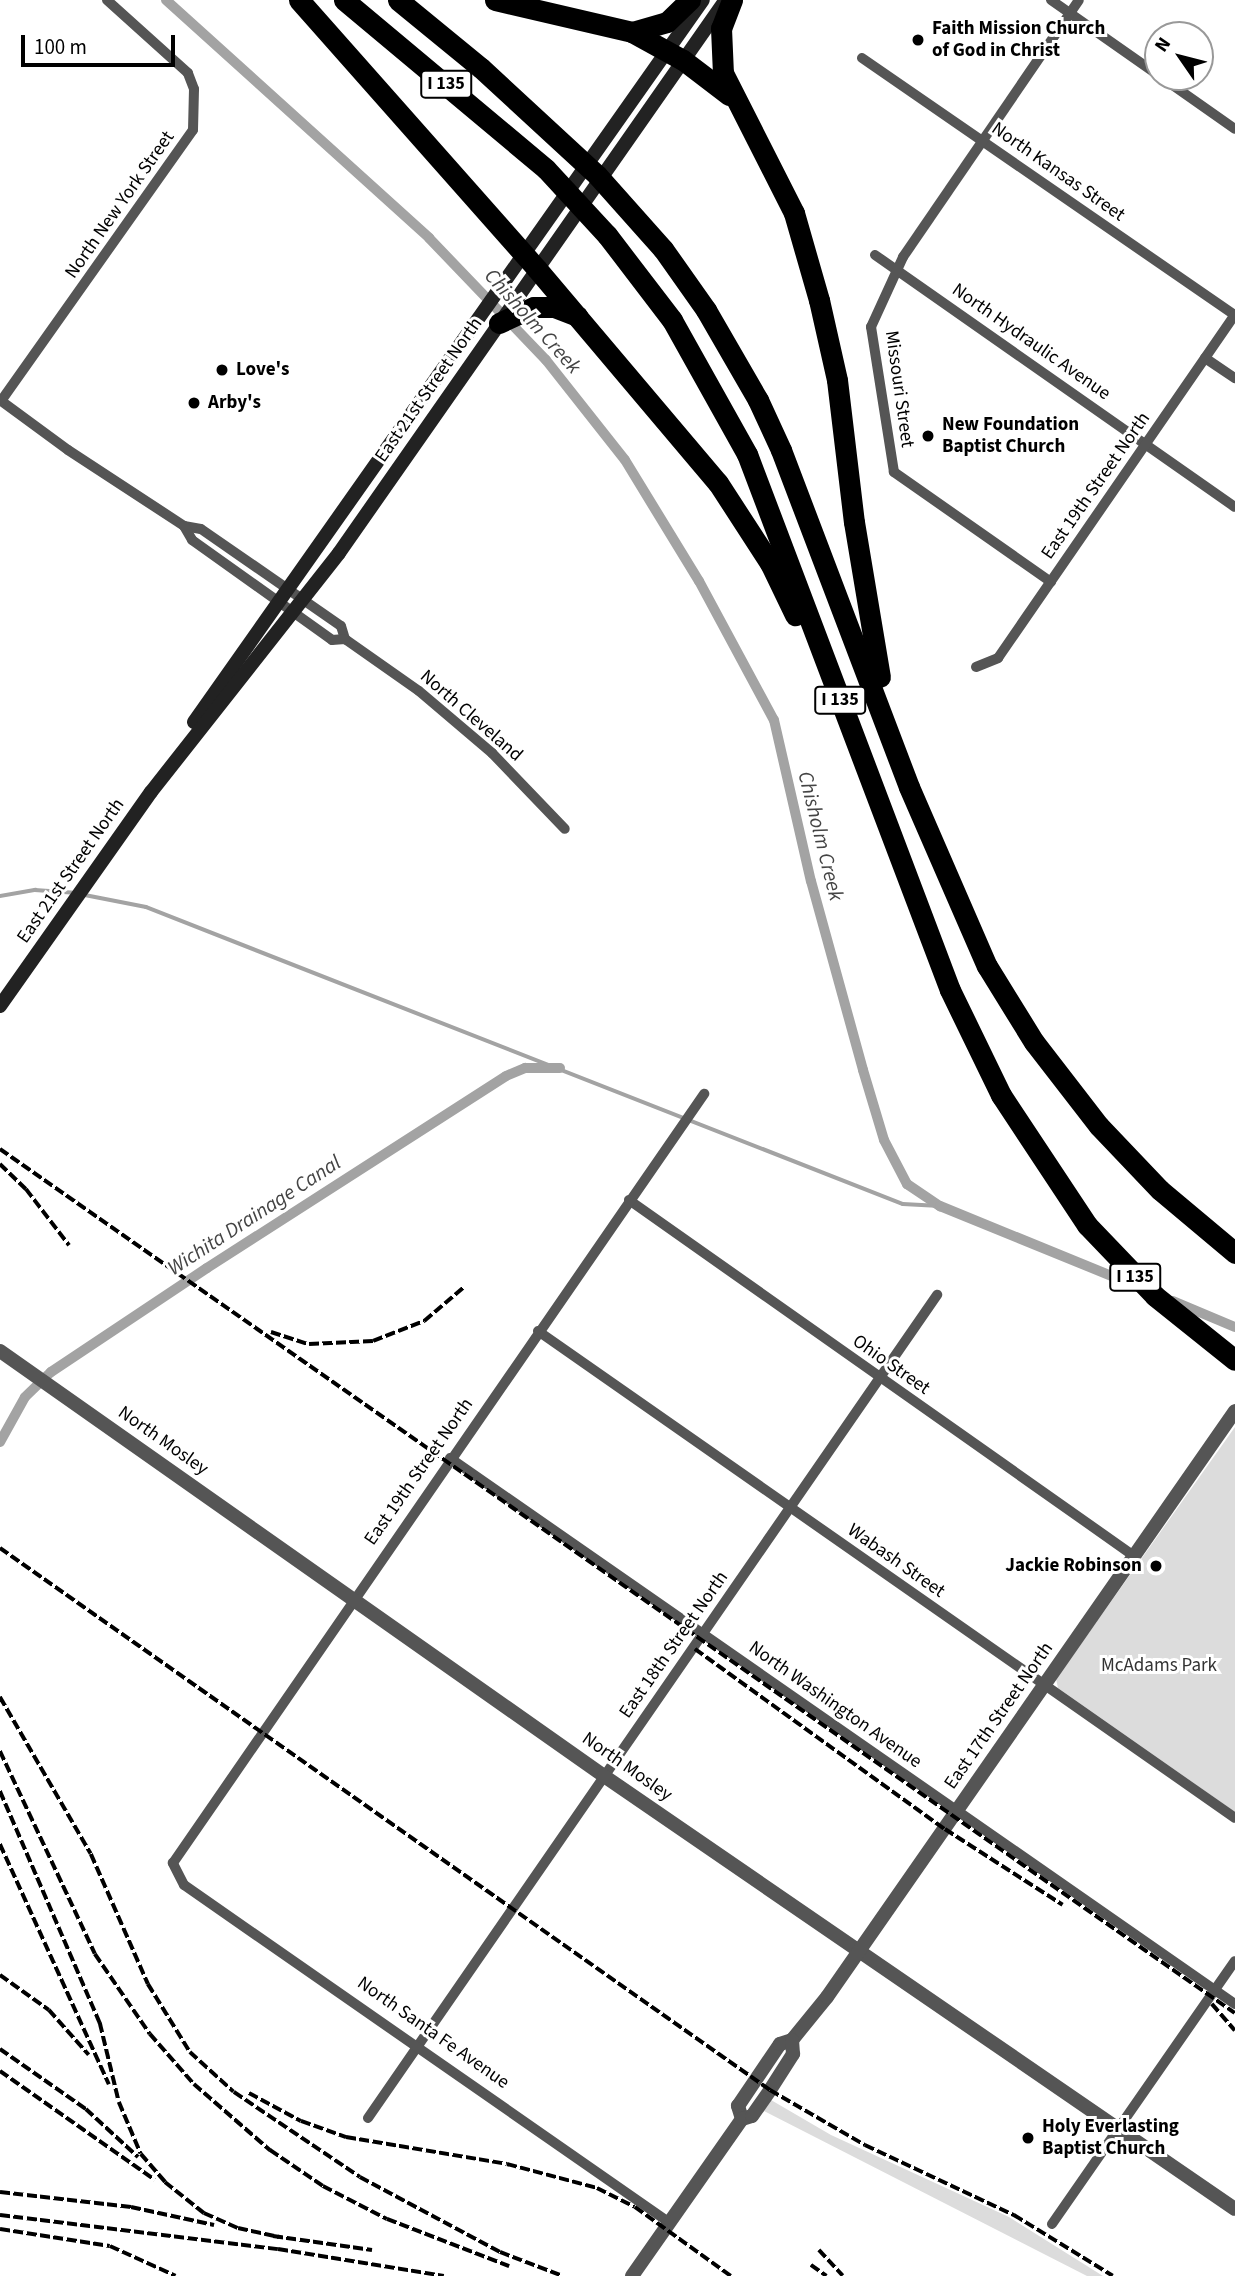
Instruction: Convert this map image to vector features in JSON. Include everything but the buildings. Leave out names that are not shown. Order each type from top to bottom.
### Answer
[{"type":"highway","points":[[299,0],[579,317],[718,483],[770,564],[860,754]]},
{"type":"highway","name":"I 135","points":[[344,0],[546,169],[607,235],[673,320],[747,454],[860,754],[972,1038],[1001,1095],[1053,1176],[1122,1265],[1235,1360]]},
{"type":"highway","name":"I 135","points":[[398,0],[563,142],[627,208],[706,310],[758,400],[814,533],[909,787],[987,966],[1034,1042],[1129,1159],[1232,1251]]},
{"type":"highway","points":[[495,0],[632,32],[675,55],[738,104]]},
{"type":"highway","points":[[632,32],[667,22],[691,0]]},
{"type":"highway","points":[[732,0],[721,28],[720,55],[723,73],[794,213],[819,300],[837,380],[873,648],[909,787]]},
{"type":"highway","points":[[494,331],[526,302],[554,307],[579,317]]},
{"type":"main road","name":"East 21st Street North","points":[[0,1006],[475,325],[507,281],[531,262],[675,55],[703,0]]},
{"type":"main road","name":"East 21st Street North","points":[[675,55],[726,0]]},
{"type":"main road","name":"East 21st Street North","points":[[526,302],[531,262]]},
{"type":"main road","name":"East 21st Street North","points":[[150,792],[303,599],[494,331]]},
{"type":"street","name":"North New York Street","points":[[1,400],[193,130],[194,89],[188,73],[107,0]]},
{"type":"street","points":[[1051,0],[1144,65]]},
{"type":"street","points":[[899,270],[903,257],[1079,0]]},
{"type":"street","name":"North Kansas Street","points":[[862,58],[1235,315]]},
{"type":"street","points":[[1181,91],[1235,129]]},
{"type":"street","name":"North Hydraulic Avenue","points":[[875,255],[1235,507]]},
{"type":"street","name":"Missouri Street","points":[[899,270],[876,312],[871,327],[874,364],[894,472],[1051,582]]},
{"type":"street","name":"East 19th Street North","points":[[976,667],[998,658],[1235,315]]},
{"type":"street","points":[[1205,358],[1235,378]]},
{"type":"street","name":"North Cleveland","points":[[1,400],[184,526],[201,529],[341,626],[345,639],[419,691],[481,744],[565,829]]},
{"type":"street","name":"North Cleveland","points":[[184,526],[192,540],[279,603],[332,640],[345,639]]},
{"type":"street","name":"East 19th Street North","points":[[175,1874],[173,1863],[181,1847],[704,1094]]},
{"type":"street","name":"Ohio Street","points":[[629,1200],[1134,1556]]},
{"type":"street","name":"East 18th Street North","points":[[368,2118],[937,1296]]},
{"type":"street","name":"Wabash Street","points":[[538,1331],[1235,1818]]},
{"type":"street","name":"North Mosley","points":[[0,1351],[604,1776],[860,1949],[1235,2209]]},
{"type":"street","name":"East 17th Street North","points":[[632,2276],[742,2119],[752,2116],[793,2054],[792,2040],[860,1949],[1235,1411]]},
{"type":"street","name":"North Washington Avenue","points":[[450,1458],[1235,2004]]},
{"type":"street","name":"North Santa Fe Avenue","points":[[175,1874],[670,2223]]},
{"type":"street","points":[[1052,2224],[1235,1961]]},
{"type":"green space","name":"McAdams Park","points":[[1235,1427],[1235,1812],[1058,1688],[1056,1679]]},
{"type":"green space","points":[[771,2100],[831,2135],[1009,2217],[1103,2276],[1087,2276],[764,2111]]},
{"type":"waterway","name":"Chisholm Creek","points":[[166,0],[429,238],[546,360],[625,460],[699,581],[774,720],[811,881],[863,1070],[884,1140],[907,1184],[940,1206],[1138,1287]]},
{"type":"waterway","points":[[0,896],[35,890],[74,893]]},
{"type":"waterway","points":[[85,895],[146,907],[903,1204],[940,1206]]},
{"type":"waterway","name":"Wichita Drainage Canal","points":[[0,1442],[25,1397],[51,1372],[207,1268],[506,1076],[525,1068],[560,1068]]},
{"type":"waterway","name":"Chisholm Creek","points":[[1173,1301],[1235,1327]]},
{"type":"railway","points":[[0,1149],[1235,2013]]},
{"type":"railway","points":[[0,1164],[26,1189],[69,1245]]},
{"type":"railway","points":[[271,1332],[309,1344],[373,1341],[424,1321],[464,1287]]},
{"type":"railway","points":[[0,1548],[770,2090],[865,2145],[1014,2215],[1113,2276]]},
{"type":"railway","points":[[695,1649],[945,1829],[1063,1905]]},
{"type":"railway","points":[[0,1697],[91,1854],[148,1984],[190,2052],[234,2092],[360,2177],[500,2252],[563,2276]]},
{"type":"railway","points":[[0,1751],[95,1954],[150,2034],[194,2084],[270,2150],[323,2186],[387,2219],[509,2266]]},
{"type":"railway","points":[[0,1791],[100,2023],[119,2102],[141,2154],[165,2182],[204,2213],[238,2228],[279,2237]]},
{"type":"railway","points":[[0,1844],[109,2084]]},
{"type":"railway","points":[[0,1975],[49,2010],[89,2055]]},
{"type":"railway","points":[[1212,2004],[1235,2030]]},
{"type":"railway","points":[[0,2049],[86,2109],[138,2157]]},
{"type":"railway","points":[[0,2071],[155,2180]]},
{"type":"railway","points":[[249,2093],[301,2121],[346,2137],[507,2164],[597,2188],[635,2207],[731,2276]]},
{"type":"railway","points":[[0,2192],[131,2207],[214,2225]]},
{"type":"railway","points":[[0,2215],[278,2249],[444,2276]]},
{"type":"railway","points":[[0,2229],[110,2246],[176,2276]]},
{"type":"railway","points":[[273,2236],[372,2250]]},
{"type":"railway","points":[[819,2250],[843,2276]]},
{"type":"railway","points":[[811,2265],[827,2276]]},
{"type":"place","name":"Faith Mission Church of God in Christ","points":[[918,40]]},
{"type":"place","name":"Love's","points":[[222,370]]},
{"type":"place","name":"Arby's","points":[[194,403]]},
{"type":"place","name":"New Foundation Baptist Church","points":[[928,436]]},
{"type":"place","name":"Jackie Robinson","points":[[1156,1566]]},
{"type":"place","name":"Holy Everlasting Baptist Church","points":[[1028,2138]]}]
